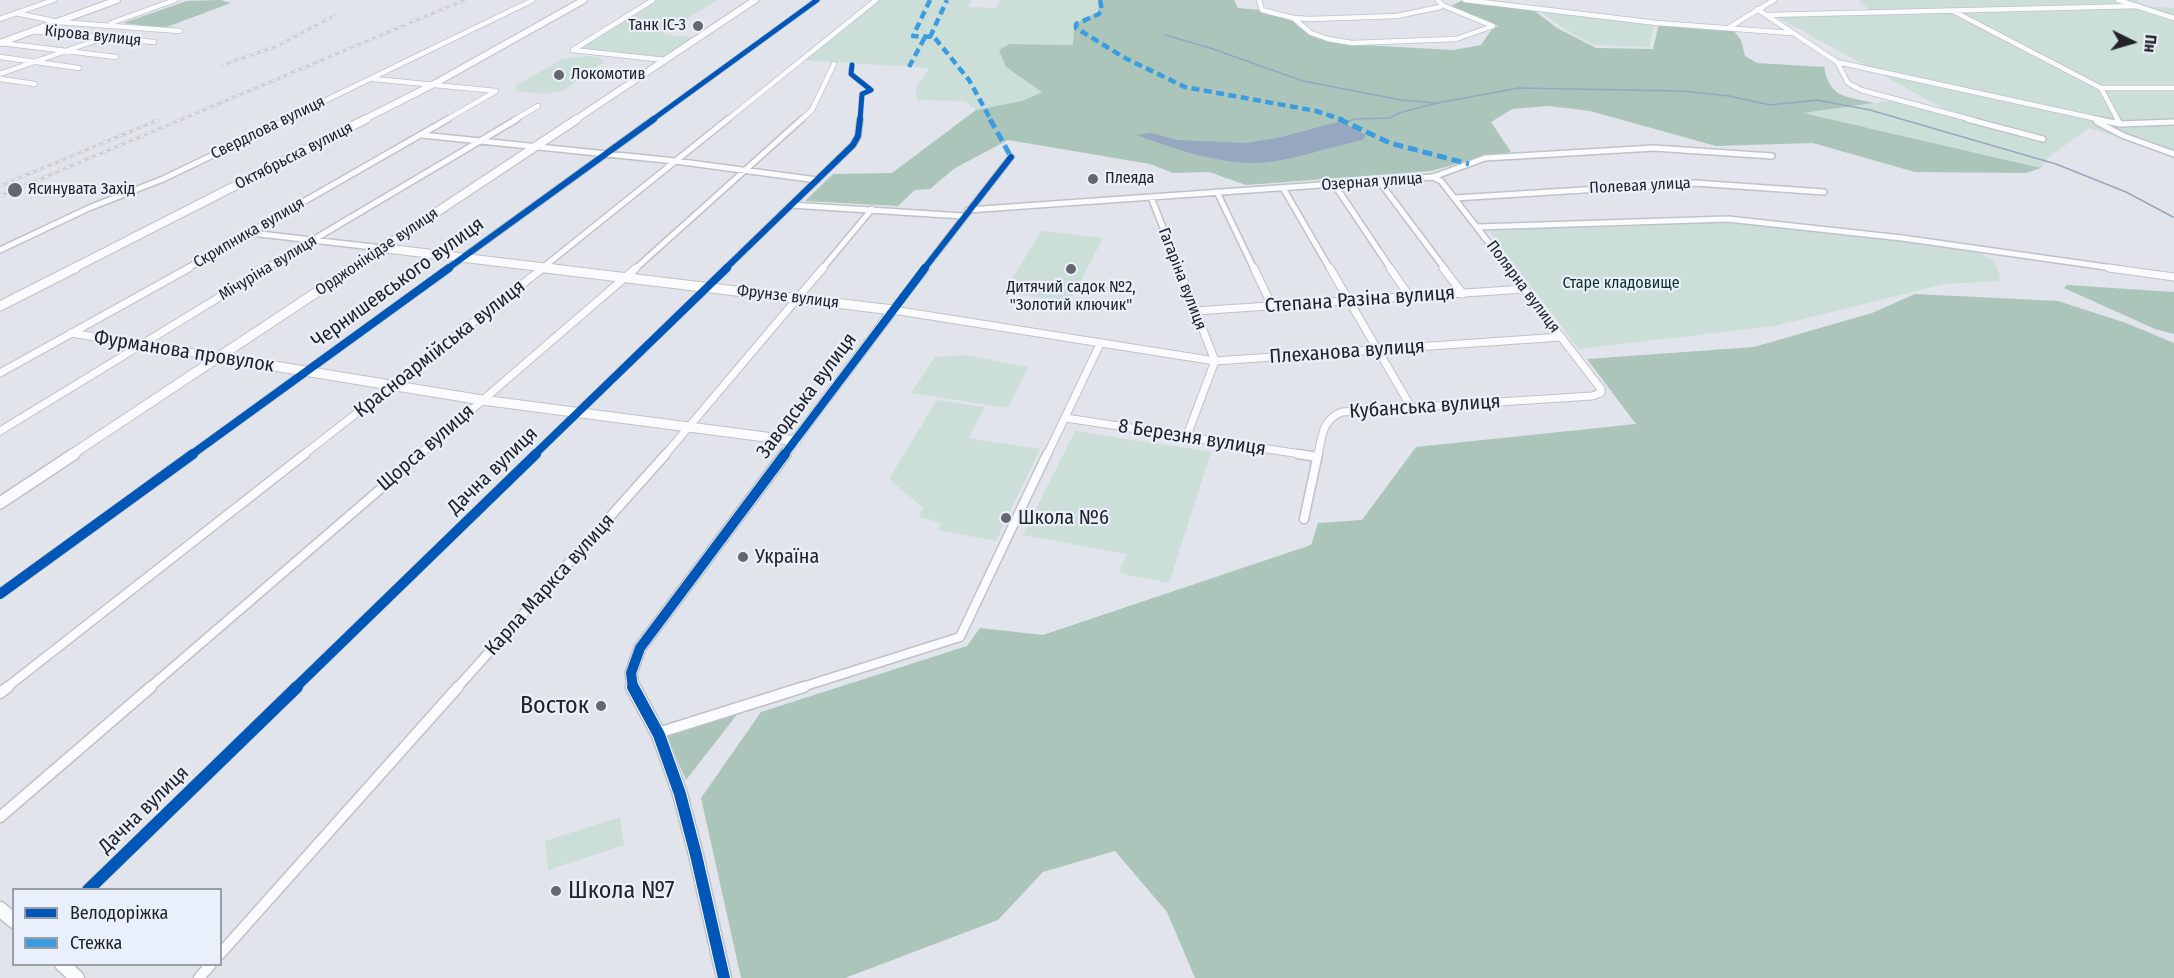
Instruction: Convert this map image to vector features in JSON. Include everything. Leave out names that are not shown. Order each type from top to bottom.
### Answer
[{"type":"main road","points":[[0,43],[117,0]]},
{"type":"main road","name":"Октябрьска вулиця","points":[[0,306],[434,84],[584,0]]},
{"type":"main road","name":"Орджонікідзе вулиця","points":[[0,503],[755,0]]},
{"type":"main road","name":"Фрунзе вулиця","points":[[382,248],[893,310]]},
{"type":"main road","name":"Заводська вулиця","points":[[658,733],[632,687],[629,670],[634,659],[893,310]]},
{"type":"main road","name":"Фурманова провулок","points":[[219,357],[482,399],[796,441]]},
{"type":"main road","points":[[658,733],[685,816],[724,978]]},
{"type":"main road","points":[[0,909],[12,919]]},
{"type":"main road","points":[[64,966],[77,978]]},
{"type":"street","points":[[0,19],[54,0]]},
{"type":"street","points":[[106,25],[175,0]]},
{"type":"street","name":"Свердлова вулиця","points":[[0,250],[89,208],[163,179],[534,0]]},
{"type":"street","points":[[653,0],[573,50],[665,60]]},
{"type":"street","name":"Чернишевського вулиця","points":[[0,594],[817,0]]},
{"type":"street","name":"Красноармійська вулиця","points":[[0,693],[544,267],[876,0]]},
{"type":"street","points":[[1259,0],[1262,10],[1293,18],[1397,16],[1442,5]]},
{"type":"street","points":[[1293,18],[1298,25],[1311,32],[1352,43],[1456,39],[1493,26],[1442,5],[1438,0]]},
{"type":"street","points":[[1465,0],[1657,23],[1791,33],[1803,37],[1837,62],[2120,124],[2174,122]]},
{"type":"street","points":[[1728,28],[1773,0]]},
{"type":"street","points":[[2118,0],[2174,18]]},
{"type":"street","points":[[1766,15],[2139,6]]},
{"type":"street","points":[[1757,9],[1791,33]]},
{"type":"street","points":[[1952,10],[2101,88],[2174,88]]},
{"type":"street","points":[[16,13],[58,22],[180,31]]},
{"type":"street","name":"Кірова вулиця","points":[[32,30],[154,42]]},
{"type":"street","points":[[0,74],[104,38]]},
{"type":"street","points":[[0,43],[116,57]]},
{"type":"street","points":[[0,57],[79,68]]},
{"type":"street","points":[[1837,62],[1848,84],[1861,90],[2043,139]]},
{"type":"street","name":"Щорса вулиця","points":[[0,817],[626,277],[812,110],[834,64]]},
{"type":"street","name":"Дачна вулиця","points":[[90,888],[853,145],[858,136],[862,94],[871,90],[850,74],[852,65]]},
{"type":"street","points":[[0,79],[35,84]]},
{"type":"street","points":[[372,79],[434,84]]},
{"type":"street","name":"Скрипника вулиця","points":[[0,373],[251,233],[496,91],[434,84]]},
{"type":"street","points":[[2101,88],[2120,124]]},
{"type":"street","name":"Мічуріна вулиця","points":[[0,431],[139,344],[538,106]]},
{"type":"street","points":[[2085,116],[2124,136],[2174,154]]},
{"type":"street","points":[[422,135],[675,161],[817,180]]},
{"type":"street","name":"Озерная улица","points":[[968,210],[1433,177],[1485,158],[1654,148],[1772,156]]},
{"type":"street","name":"Заводська вулиця","points":[[893,310],[963,216],[1011,157]]},
{"type":"street","name":"Полярна вулиця","points":[[1433,177],[1441,181],[1478,227],[1601,389],[1599,395],[1592,396]]},
{"type":"street","points":[[1379,181],[1463,294]]},
{"type":"street","name":"Полевая улица","points":[[1455,198],[1695,183],[1824,192]]},
{"type":"street","points":[[1334,184],[1410,297]]},
{"type":"street","points":[[1283,188],[1412,407]]},
{"type":"street","points":[[1216,192],[1272,306]]},
{"type":"street","name":"Гагаріна вулиця","points":[[1151,196],[1215,361]]},
{"type":"street","points":[[792,205],[963,216]]},
{"type":"street","name":"Карла Маркса вулиця","points":[[222,952],[691,426],[872,209]]},
{"type":"street","points":[[1478,227],[1728,219],[1902,238],[2174,277]]},
{"type":"street","name":"Фрунзе вулиця","points":[[251,233],[382,248]]},
{"type":"street","name":"Степана Разіна вулиця","points":[[1194,311],[1525,289]]},
{"type":"street","name":"Фрунзе вулиця","points":[[893,310],[1215,361]]},
{"type":"street","name":"Фурманова провулок","points":[[71,333],[219,357]]},
{"type":"street","name":"Плеханова вулиця","points":[[1215,361],[1561,337]]},
{"type":"street","points":[[658,733],[960,638],[1100,344]]},
{"type":"street","points":[[1186,438],[1215,361]]},
{"type":"street","name":"Кубанська вулиця","points":[[1304,519],[1324,426],[1334,414],[1592,396]]},
{"type":"street","name":"8 Березня вулиця","points":[[1066,418],[1317,457]]},
{"type":"street","points":[[199,978],[209,966]]},
{"type":"green space","points":[[220,0],[231,3],[164,28],[123,23],[187,1]]},
{"type":"green space","points":[[658,0],[717,0],[663,34],[696,38],[665,59],[585,52],[579,48]]},
{"type":"green space","points":[[877,0],[971,0],[969,7],[997,8],[1000,0],[1099,0],[1098,12],[1074,24],[1073,45],[1010,44],[1006,67],[1043,91],[1022,101],[976,110],[965,101],[917,100],[916,88],[930,68],[803,60]]},
{"type":"green space","points":[[1099,0],[1234,0],[1238,8],[1261,10],[1290,18],[1300,28],[1343,44],[1453,50],[1481,45],[1492,29],[1498,26],[1451,6],[1461,1],[1532,9],[1557,28],[1596,48],[1653,49],[1659,24],[1734,31],[1741,40],[1745,56],[1757,63],[1824,67],[1830,85],[1835,91],[1847,97],[1874,103],[1803,113],[2041,168],[2026,173],[1915,172],[1813,143],[1716,146],[1590,111],[1549,106],[1512,109],[1491,122],[1511,152],[1485,156],[1431,171],[1246,185],[1209,172],[1173,173],[1150,164],[1008,140],[955,168],[930,189],[915,190],[898,206],[805,201],[833,174],[892,173],[976,110],[1022,101],[1042,92],[1006,67],[999,50],[1010,44],[1073,45],[1074,24],[1098,12]]},
{"type":"green space","points":[[1859,0],[2138,0],[2139,6],[2174,8],[2174,154],[2089,128],[2049,157],[2041,168],[1801,113],[1898,100],[1957,116],[1777,17],[1874,15]]},
{"type":"green space","points":[[1539,10],[1655,22],[1649,47],[1594,45],[1564,29]]},
{"type":"green space","name":"Локомотив","points":[[586,56],[600,58],[604,62],[562,91],[546,94],[517,91],[516,86],[562,59]]},
{"type":"green space","name":"Старе кладовище","points":[[1729,221],[1973,250],[1994,261],[2000,275],[1999,281],[1945,284],[1774,326],[1579,349],[1488,230]]},
{"type":"green space","points":[[1041,231],[1103,238],[1070,301],[1004,293]]},
{"type":"green space","points":[[2067,285],[2174,292],[2174,334],[2155,329],[2064,288]]},
{"type":"green space","points":[[1915,294],[2058,301],[2126,323],[2174,343],[2174,978],[1195,978],[1167,912],[1115,851],[1043,872],[998,920],[845,978],[741,978],[701,798],[761,712],[967,646],[980,628],[1043,635],[1311,545],[1318,523],[1362,520],[1416,447],[1636,424],[1587,359],[1754,347],[1872,313]]},
{"type":"green space","points":[[967,355],[1028,367],[1008,408],[911,393],[935,357]]},
{"type":"green space","points":[[937,400],[985,407],[968,438],[1040,449],[996,541],[938,530],[942,523],[919,517],[923,508],[889,479]]},
{"type":"green space","points":[[1075,431],[1211,452],[1169,583],[1119,573],[1126,554],[1023,535]]},
{"type":"green space","points":[[739,712],[686,780],[667,736]]},
{"type":"green space","points":[[620,817],[624,845],[548,870],[545,841]]},
{"type":"water","points":[[1338,122],[1366,135],[1363,140],[1309,154],[1254,163],[1209,158],[1136,135],[1151,133],[1178,140],[1245,143],[1277,138]]},
{"type":"waterway","points":[[1165,35],[1210,48],[1303,81],[1401,100],[1435,103]]},
{"type":"waterway","points":[[1344,123],[1355,119],[1390,118],[1399,113],[1437,103],[1519,88],[1681,91],[1729,96],[1770,105],[1817,100],[1870,110],[2056,164],[2126,192],[2173,217]]},
{"type":"railway","points":[[0,196],[464,0]]},
{"type":"railway","points":[[223,65],[277,46],[334,16]]},
{"type":"railway","points":[[0,186],[158,120]]},
{"type":"marked path","points":[[930,0],[913,36],[934,37],[969,80],[1011,157]]},
{"type":"marked path","points":[[930,37],[947,0]]},
{"type":"marked path","points":[[1100,0],[1102,10],[1099,14],[1076,24],[1076,28],[1125,58],[1185,87],[1316,111],[1343,120],[1390,143],[1469,164]]},
{"type":"marked path","points":[[909,67],[925,37]]},
{"type":"cycle path","points":[[0,594],[817,0]]},
{"type":"cycle path","points":[[90,888],[853,145],[858,136],[862,94],[871,90],[851,74],[852,65]]},
{"type":"cycle path","points":[[724,978],[704,886],[680,794],[659,735],[635,693],[631,673],[633,662],[640,648],[968,210],[1011,157]]},
{"type":"place","name":"Танк ІС-3","points":[[698,26]]},
{"type":"place","name":"Локомотив","points":[[559,75]]},
{"type":"place","name":"Плеяда","points":[[1093,179]]},
{"type":"place","name":"Ясинувата Захід","points":[[15,190]]},
{"type":"place","name":"Дитячий садок №2, \"Золотий ключик\"","points":[[1071,269]]},
{"type":"place","name":"Школа №6","points":[[1006,518]]},
{"type":"place","name":"Україна","points":[[743,557]]},
{"type":"place","name":"Восток","points":[[601,706]]},
{"type":"place","name":"Школа №7","points":[[556,891]]}]
